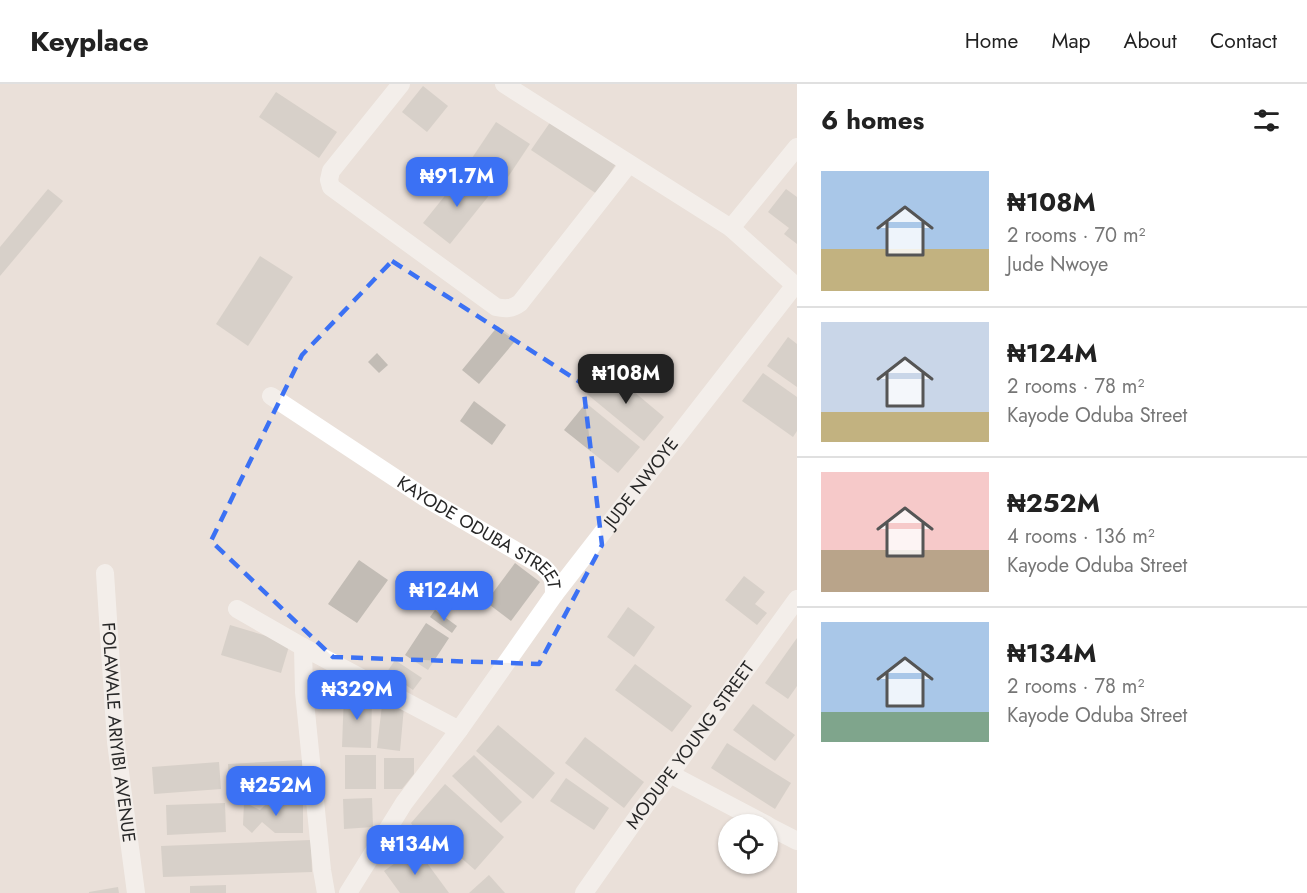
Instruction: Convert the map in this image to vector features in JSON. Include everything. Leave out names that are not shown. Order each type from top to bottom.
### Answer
[{"type":"street","points":[[401,84],[331,171],[329,180],[331,187],[496,307],[505,309],[515,307],[520,303],[629,164]]},
{"type":"street","points":[[504,84],[731,228],[796,286]]},
{"type":"street","points":[[731,228],[797,147]]},
{"type":"street","name":"JUDE NWOYE","points":[[554,595],[796,286]]},
{"type":"street","name":"KAYODE ODUBA STREET","points":[[271,396],[424,496],[542,566],[552,575],[554,585],[554,595],[459,730],[404,803],[348,893]]},
{"type":"street","name":"FOLAWALE ARIYIBI AVENUE","points":[[105,573],[116,742],[136,893]]},
{"type":"street","name":"MODUPE YOUNG STREET","points":[[584,893],[796,604]]},
{"type":"street","points":[[237,609],[459,730]]},
{"type":"street","points":[[303,646],[303,692],[326,893]]},
{"type":"street","points":[[670,774],[746,814]]},
{"type":"street","points":[[778,831],[797,841]]},
{"type":"highlighted area","points":[[392,261],[583,384],[602,545],[539,664],[333,657],[211,541],[302,355]]},
{"type":"building","points":[[423,86],[448,106],[427,132],[402,112]]},
{"type":"building","points":[[276,92],[337,132],[319,158],[259,117]]},
{"type":"building","points":[[551,121],[616,164],[597,194],[531,150]]},
{"type":"building","points":[[496,122],[530,144],[506,180],[472,158]]},
{"type":"building","points":[[464,172],[491,193],[450,244],[423,223]]},
{"type":"building","points":[[48,189],[63,201],[0,276],[0,247]]},
{"type":"building","points":[[786,189],[797,197],[797,244],[784,234],[789,228],[768,212]]},
{"type":"building","points":[[260,256],[293,277],[248,346],[216,324]]},
{"type":"building","points":[[498,326],[516,340],[479,384],[462,370]]},
{"type":"building","points":[[788,337],[797,344],[797,387],[767,366]]},
{"type":"building","points":[[377,353],[388,365],[379,373],[368,362]]},
{"type":"building","points":[[608,370],[664,417],[644,441],[587,394]]},
{"type":"building","points":[[763,373],[797,397],[797,431],[793,437],[742,401]]},
{"type":"building","points":[[474,401],[506,425],[492,445],[460,421]]},
{"type":"building","points":[[586,403],[640,447],[618,473],[564,430]]},
{"type":"building","points":[[359,560],[388,580],[357,623],[328,604]]},
{"type":"building","points":[[515,563],[540,582],[511,621],[486,602]]},
{"type":"building","points":[[744,576],[765,592],[755,604],[767,613],[757,625],[725,600]]},
{"type":"building","points":[[628,607],[655,627],[634,657],[607,637]]},
{"type":"building","points":[[435,610],[457,626],[452,633],[430,617]]},
{"type":"building","points":[[426,623],[449,638],[428,670],[405,655]]},
{"type":"building","points":[[230,625],[290,643],[281,673],[221,655]]},
{"type":"building","points":[[797,638],[797,686],[788,699],[765,683]]},
{"type":"building","points":[[395,660],[422,678],[413,690],[387,672]]},
{"type":"building","points":[[635,664],[692,706],[672,732],[615,690]]},
{"type":"building","points":[[344,693],[372,694],[371,748],[342,747]]},
{"type":"building","points":[[753,704],[795,735],[775,761],[733,730]]},
{"type":"building","points":[[382,705],[404,707],[400,751],[377,748]]},
{"type":"building","points":[[498,725],[555,773],[533,799],[476,751]]},
{"type":"building","points":[[585,737],[644,782],[624,808],[565,763]]},
{"type":"building","points":[[727,743],[791,783],[775,809],[711,768]]},
{"type":"building","points":[[345,755],[376,755],[376,789],[345,789]]},
{"type":"building","points":[[474,755],[522,802],[501,823],[452,776]]},
{"type":"building","points":[[384,758],[414,758],[414,774],[402,789],[384,789]]},
{"type":"building","points":[[302,760],[304,790],[230,794],[228,764]]},
{"type":"building","points":[[219,762],[221,789],[154,794],[152,767]]},
{"type":"building","points":[[566,778],[609,808],[594,830],[550,801]]},
{"type":"building","points":[[445,784],[504,837],[475,870],[426,827],[419,835],[411,823]]},
{"type":"building","points":[[372,798],[373,827],[344,829],[343,799]]},
{"type":"building","points":[[269,801],[303,801],[303,833],[275,833],[262,822],[252,833],[243,825],[244,802],[260,810]]},
{"type":"building","points":[[225,803],[226,832],[167,835],[166,805]]},
{"type":"building","points":[[311,840],[312,872],[163,877],[161,846]]},
{"type":"building","points":[[416,848],[449,893],[400,893],[384,871]]},
{"type":"building","points":[[489,875],[505,893],[469,893]]},
{"type":"building","points":[[226,885],[226,893],[190,893],[190,886]]},
{"type":"building","points":[[118,887],[119,893],[89,893],[89,892]]}]
